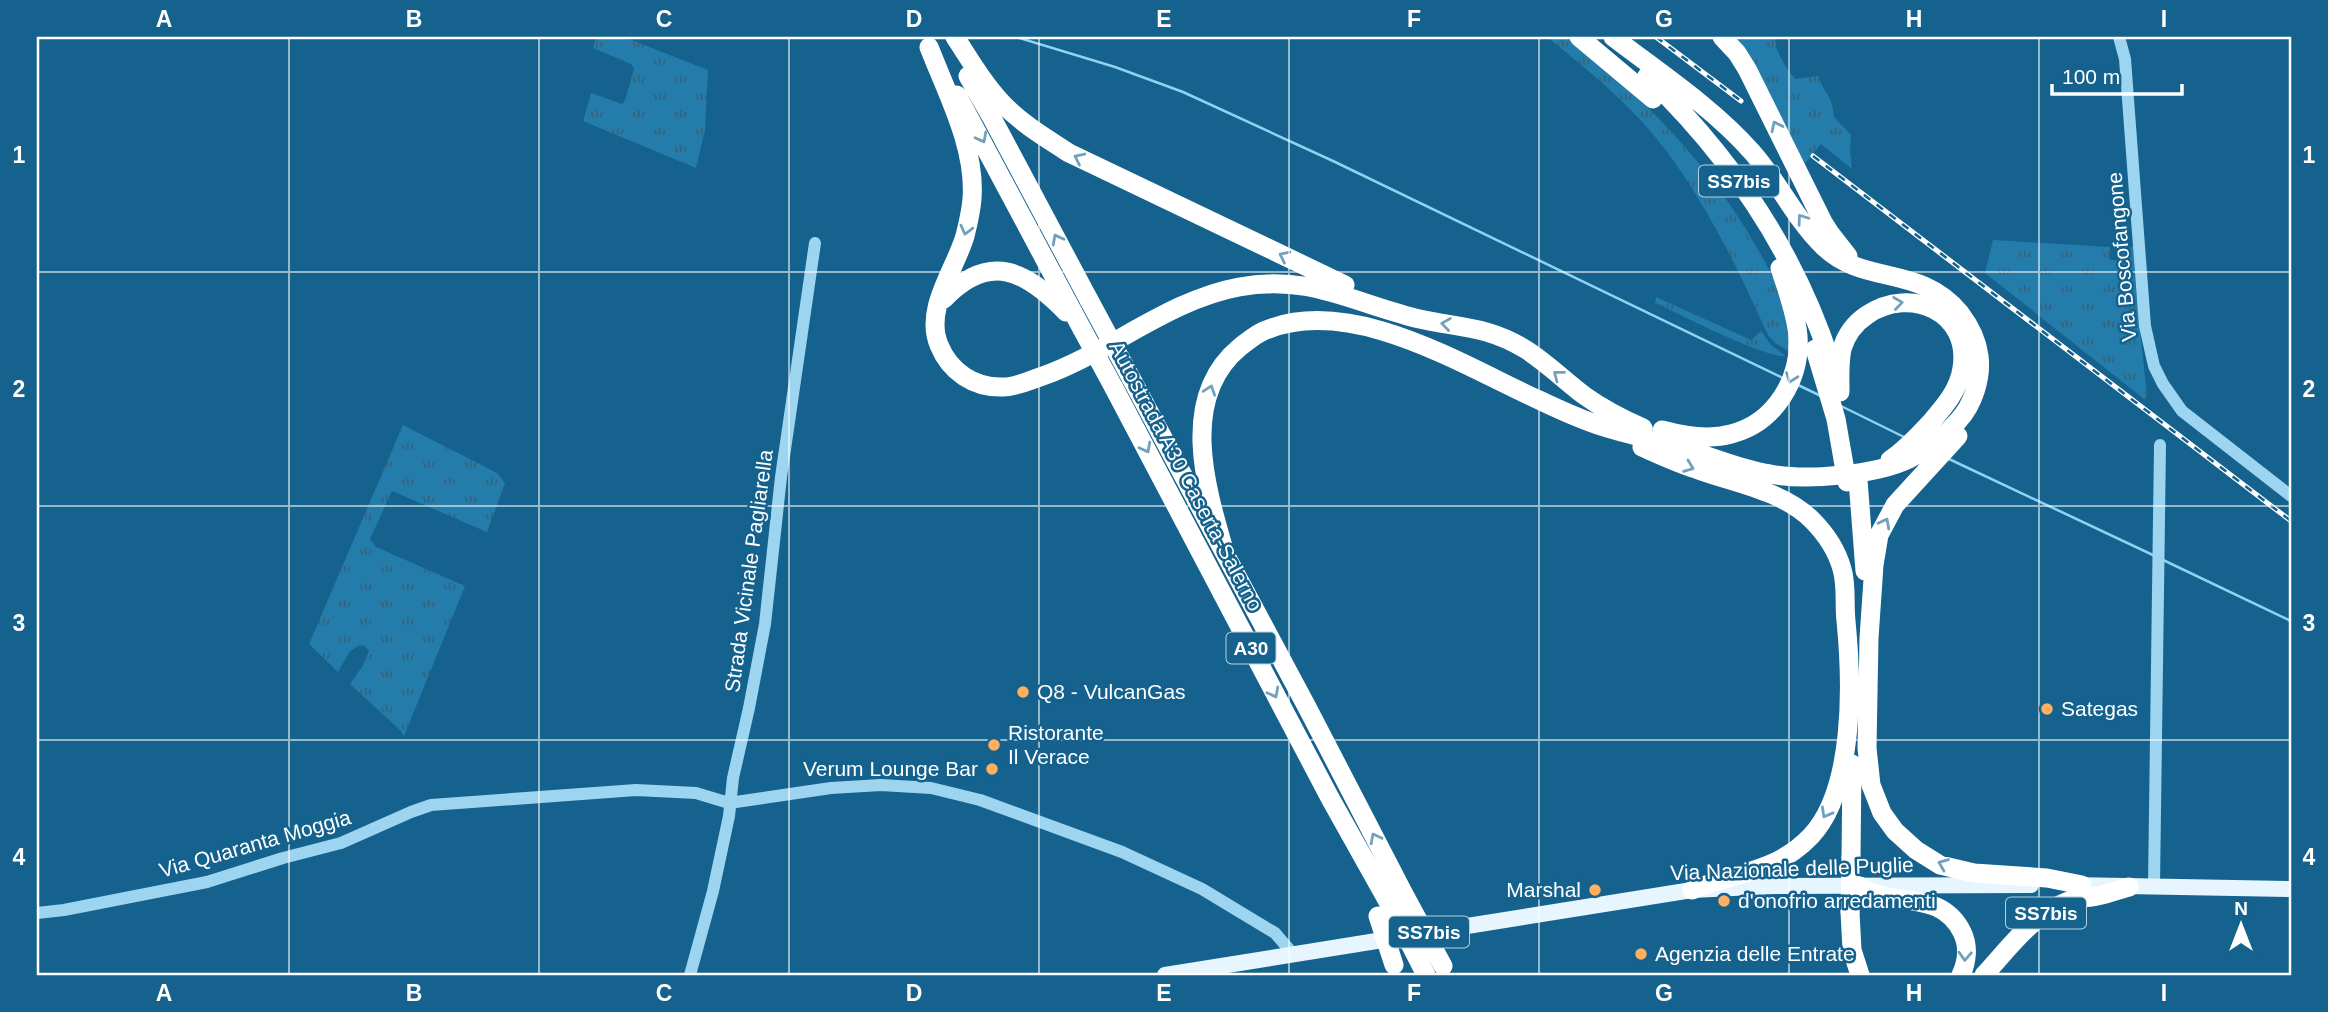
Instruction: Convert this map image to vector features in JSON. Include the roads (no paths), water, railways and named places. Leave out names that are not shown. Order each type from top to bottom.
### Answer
[{"type":"highway","points":[[955,37],[978,74],[1004,105],[1031,128],[1069,153],[1389,309]]},
{"type":"highway","name":"SS7bis","points":[[1579,37],[1639,86],[1689,137],[1745,210],[1780,268],[1840,392],[1852,440],[1869,638],[1868,767],[1875,799],[1882,813],[1905,841],[1928,858],[1958,870],[2047,878],[2082,885]]},
{"type":"highway","name":"SS7bis","points":[[1599,37],[1675,103],[1728,165],[1781,244],[1811,310],[1836,419],[1856,477],[1852,619],[1848,639],[1848,723],[1852,765]]},
{"type":"highway","points":[[1609,420],[1743,468],[1776,476],[1856,477],[1921,453],[1958,429],[1980,372],[1978,349],[1969,325],[1943,296],[1914,281],[1844,262],[1825,248],[1737,136],[1613,37]]},
{"type":"highway","points":[[1722,37],[1747,69],[1830,233],[1850,258],[1875,272]]},
{"type":"highway","points":[[932,40],[963,136],[972,184],[965,237],[934,320],[939,346],[956,371],[979,385],[1005,387],[1020,384],[1076,363],[1213,292],[1262,284],[1310,286],[1427,321],[1483,330],[1525,350],[1585,396],[1638,445],[1695,469],[1782,499],[1810,518],[1833,548],[1841,566],[1846,583],[1848,639]]},
{"type":"highway","name":"Autostrada A30 Caserta-Salerno","points":[[932,40],[992,118],[1225,553],[1392,907]]},
{"type":"highway","name":"Autostrada A30 Caserta-Salerno","points":[[932,40],[1343,822],[1392,907],[1439,972]]},
{"type":"highway","points":[[939,304],[968,278],[997,271],[1014,273],[1041,287],[1082,329]]},
{"type":"highway","points":[[1350,298],[1384,318],[1414,342]]},
{"type":"highway","points":[[1225,553],[1206,488],[1203,415],[1215,376],[1230,356],[1265,330],[1294,322],[1336,321],[1370,326],[1414,342],[1538,400],[1609,420],[1709,437],[1731,434],[1760,421],[1778,403],[1792,378],[1821,356],[1842,349],[1852,328],[1875,310],[1910,301],[1928,306],[1948,320],[1960,342],[1963,364],[1957,386],[1939,412],[1879,535],[1869,638]]},
{"type":"highway","name":"SS7bis","points":[[1860,975],[1852,950],[1850,912],[1852,765],[1862,549]]},
{"type":"highway","name":"SS7bis","points":[[1692,890],[1717,879],[1740,876],[1779,862],[1813,834],[1826,816],[1841,778],[1848,723]]},
{"type":"highway","name":"SS7bis","points":[[1860,886],[1868,892],[1925,902],[1953,918],[1965,938],[1966,952],[1961,975]]},
{"type":"highway","name":"SS7bis","points":[[1984,975],[2024,931],[2054,908],[2076,899],[2129,887]]},
{"type":"highway","points":[[1392,907],[1395,970]]},
{"type":"main road","name":"Via Nazionale delle Puglie","points":[[1166,975],[1692,890],[2082,885],[2291,889]]},
{"type":"main road","name":"Via Nazionale delle Puglie","points":[[2259,890],[2291,897]]},
{"type":"street","name":"Via Boscofangone","points":[[2119,37],[2125,59],[2145,326],[2154,366],[2182,411],[2291,496]]},
{"type":"street","name":"Strada Vicinale Pagliarella","points":[[690,975],[713,891],[765,624],[781,477],[815,243]]},
{"type":"street","points":[[2154,885],[2160,445]]},
{"type":"street","points":[[729,803],[831,788],[881,785],[931,789],[980,800],[1122,852],[1202,889],[1275,933],[1294,955]]},
{"type":"street","name":"Via Quaranta Moggia","points":[[37,913],[207,881],[341,843],[431,805],[636,790],[696,793],[729,803]]},
{"type":"waterway","points":[[1016,37],[1115,67],[1183,92],[1333,161],[1783,378]]},
{"type":"waterway","points":[[1798,385],[1821,396]]},
{"type":"waterway","points":[[1839,405],[1906,438]]},
{"type":"waterway","points":[[1949,459],[2155,556]]},
{"type":"waterway","points":[[2161,559],[2291,621]]},
{"type":"railway","points":[[1656,37],[1741,101]]},
{"type":"railway","points":[[1813,156],[2291,521]]},
{"type":"place","name":"Q8 - VulcanGas","points":[[1023,692]]},
{"type":"place","name":"Sategas","points":[[2047,709]]},
{"type":"place","name":"Ristorante Il Verace","points":[[994,745]]},
{"type":"place","name":"Verum Lounge Bar","points":[[992,769]]},
{"type":"place","name":"Marshal","points":[[1595,890]]},
{"type":"place","name":"d'onofrio arredamenti","points":[[1724,901]]},
{"type":"place","name":"Agenzia delle Entrate","points":[[1641,954]]}]
